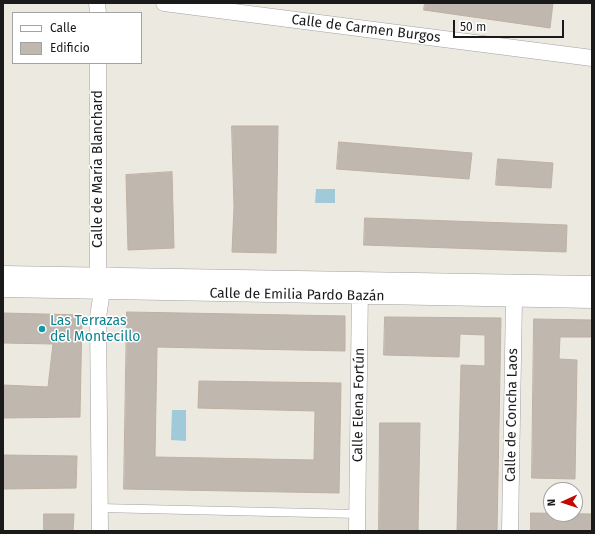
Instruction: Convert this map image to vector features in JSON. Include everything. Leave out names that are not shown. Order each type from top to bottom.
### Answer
[{"type":"street","name":"Calle de Carmen Burgos","points":[[164,3],[234,7],[592,58]]},
{"type":"street","name":"Calle de María Blanchard","points":[[98,64],[98,275]]},
{"type":"street","name":"Calle de Emilia Pardo Bazán","points":[[3,274],[592,284]]},
{"type":"street","points":[[100,531],[98,316],[102,292],[108,286],[114,284],[130,284],[155,276]]},
{"type":"street","name":"Calle Elena Fortún","points":[[357,531],[360,280]]},
{"type":"street","name":"Calle de Emilia Pardo Bazán","points":[[3,289],[514,300],[592,300]]},
{"type":"street","name":"Calle de Concha Laos","points":[[510,531],[514,300]]},
{"type":"lane","points":[[100,508],[357,514]]},
{"type":"water","points":[[316,189],[335,189],[335,203],[315,203]]},
{"type":"water","points":[[172,410],[186,410],[186,441],[171,440]]},
{"type":"building","points":[[425,3],[553,3],[550,28],[424,10]]},
{"type":"building","points":[[232,126],[278,126],[276,253],[232,252],[234,207]]},
{"type":"building","points":[[339,142],[472,153],[469,179],[337,169]]},
{"type":"building","points":[[498,159],[553,163],[551,188],[496,185]]},
{"type":"building","points":[[172,172],[174,248],[128,250],[126,175]]},
{"type":"building","points":[[365,218],[567,225],[566,252],[364,245]]},
{"type":"building","points":[[127,312],[345,316],[345,351],[157,347],[155,457],[314,460],[315,411],[198,408],[199,381],[341,383],[339,493],[124,489]]},
{"type":"building","points":[[3,313],[82,315],[80,417],[3,418],[3,385],[48,387],[53,344],[3,343]]},
{"type":"building","points":[[385,317],[501,318],[497,531],[457,531],[461,365],[485,366],[485,335],[460,334],[459,357],[384,355]]},
{"type":"building","points":[[534,319],[592,320],[592,337],[560,337],[559,359],[577,360],[575,479],[532,478]]},
{"type":"building","points":[[380,423],[420,423],[418,531],[379,531]]},
{"type":"building","points":[[3,455],[77,456],[76,488],[3,489]]},
{"type":"building","points":[[531,513],[543,513],[543,522],[583,522],[583,514],[592,514],[592,531],[531,531]]},
{"type":"building","points":[[44,514],[74,514],[73,531],[44,531]]},
{"type":"place","name":"Las Terrazas del Montecillo","points":[[42,329]]}]
